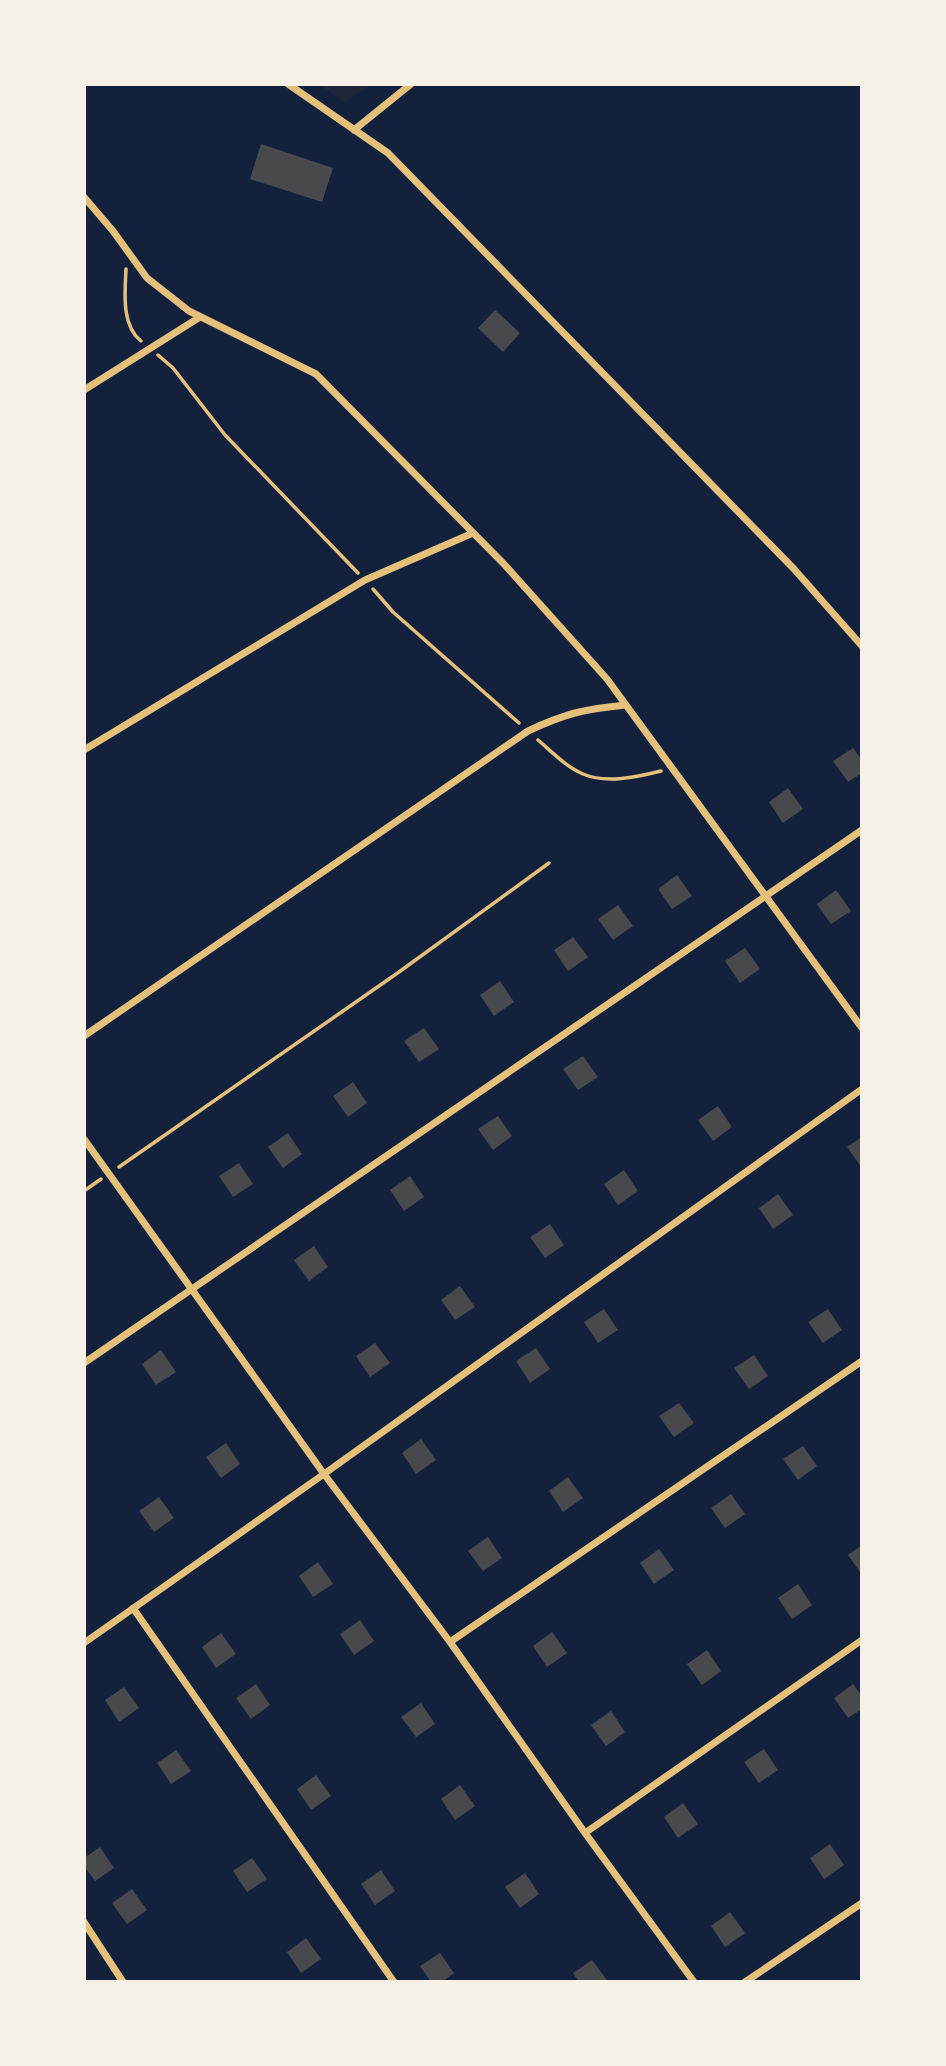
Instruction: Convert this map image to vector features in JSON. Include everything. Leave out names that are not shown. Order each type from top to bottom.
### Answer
[{"type":"street","points":[[288,84],[388,153],[794,569],[862,646]]},
{"type":"street","points":[[354,130],[400,90],[411,84]]},
{"type":"street","points":[[84,197],[147,278],[189,311],[316,374],[568,634],[626,705],[862,1028]]},
{"type":"street","points":[[84,390],[200,317]]},
{"type":"street","points":[[84,750],[365,580],[473,533]]},
{"type":"street","points":[[84,1036],[528,731],[562,715],[585,709],[626,705]]},
{"type":"street","points":[[84,1363],[862,830]]},
{"type":"street","points":[[84,1643],[862,1089]]},
{"type":"street","points":[[84,1139],[694,1982]]},
{"type":"street","points":[[450,1642],[862,1361]]},
{"type":"street","points":[[133,1608],[394,1982]]},
{"type":"street","points":[[585,1833],[862,1640]]},
{"type":"street","points":[[745,1982],[862,1903]]},
{"type":"street","points":[[84,1922],[122,1982]]},
{"type":"path","points":[[127,251],[125,309],[134,335],[173,368],[233,444],[393,612],[528,731],[583,774],[628,778],[673,768]]},
{"type":"path","points":[[84,1191],[399,972],[549,863]]},
{"type":"shaded area","points":[[319,84],[373,84],[344,102]]},
{"type":"building","points":[[261,144],[333,168],[322,202],[250,179]]},
{"type":"building","points":[[495,310],[520,333],[503,352],[478,328]]},
{"type":"building","points":[[853,748],[862,760],[862,773],[848,782],[833,761]]},
{"type":"building","points":[[788,788],[803,809],[783,823],[769,802]]},
{"type":"building","points":[[677,875],[692,896],[672,909],[658,889]]},
{"type":"building","points":[[836,890],[851,911],[831,924],[817,904]]},
{"type":"building","points":[[618,905],[633,926],[613,940],[598,919]]},
{"type":"building","points":[[573,937],[588,957],[568,971],[554,950]]},
{"type":"building","points":[[745,948],[760,969],[740,983],[725,961]]},
{"type":"building","points":[[500,981],[514,1002],[494,1016],[480,995]]},
{"type":"building","points":[[424,1028],[439,1049],[419,1062],[404,1041]]},
{"type":"building","points":[[583,1056],[598,1077],[578,1090],[563,1069]]},
{"type":"building","points":[[353,1082],[367,1103],[348,1117],[333,1096]]},
{"type":"building","points":[[718,1106],[732,1127],[713,1141],[698,1120]]},
{"type":"building","points":[[498,1116],[512,1136],[493,1150],[478,1129]]},
{"type":"building","points":[[288,1133],[302,1154],[283,1168],[268,1147]]},
{"type":"building","points":[[862,1137],[862,1168],[847,1147]]},
{"type":"building","points":[[239,1163],[253,1184],[233,1197],[219,1176]]},
{"type":"building","points":[[624,1170],[638,1191],[618,1205],[604,1184]]},
{"type":"building","points":[[410,1176],[424,1197],[404,1211],[390,1190]]},
{"type":"building","points":[[778,1194],[793,1215],[773,1229],[759,1208]]},
{"type":"building","points":[[550,1224],[564,1245],[545,1258],[530,1237]]},
{"type":"building","points":[[314,1246],[328,1267],[309,1281],[294,1260]]},
{"type":"building","points":[[460,1286],[475,1307],[455,1320],[441,1300]]},
{"type":"building","points":[[604,1309],[618,1330],[598,1343],[584,1322]]},
{"type":"building","points":[[828,1309],[842,1330],[823,1343],[808,1322]]},
{"type":"building","points":[[375,1343],[390,1363],[370,1377],[356,1356]]},
{"type":"building","points":[[536,1348],[550,1369],[530,1383],[516,1361]]},
{"type":"building","points":[[161,1350],[176,1372],[156,1385],[142,1364]]},
{"type":"building","points":[[754,1355],[768,1376],[749,1389],[734,1368]]},
{"type":"building","points":[[679,1403],[694,1423],[674,1437],[659,1416]]},
{"type":"building","points":[[421,1439],[436,1460],[416,1474],[402,1453]]},
{"type":"building","points":[[226,1443],[240,1464],[221,1478],[206,1457]]},
{"type":"building","points":[[803,1446],[817,1466],[798,1480],[783,1459]]},
{"type":"building","points":[[568,1477],[583,1498],[563,1512],[549,1491]]},
{"type":"building","points":[[731,1494],[745,1514],[725,1528],[711,1508]]},
{"type":"building","points":[[159,1497],[174,1518],[154,1532],[139,1511]]},
{"type":"building","points":[[488,1537],[502,1558],[483,1571],[468,1551]]},
{"type":"building","points":[[862,1545],[862,1575],[848,1555]]},
{"type":"building","points":[[659,1549],[674,1570],[654,1584],[640,1563]]},
{"type":"building","points":[[318,1562],[333,1584],[313,1597],[299,1576]]},
{"type":"building","points":[[798,1584],[812,1605],[792,1619],[778,1598]]},
{"type":"building","points":[[360,1620],[374,1641],[354,1655],[340,1634]]},
{"type":"building","points":[[552,1632],[567,1653],[547,1667],[533,1646]]},
{"type":"building","points":[[221,1633],[236,1654],[216,1668],[202,1647]]},
{"type":"building","points":[[707,1650],[721,1671],[702,1685],[687,1664]]},
{"type":"building","points":[[256,1684],[270,1705],[251,1719],[236,1698]]},
{"type":"building","points":[[853,1684],[862,1696],[862,1709],[848,1718],[834,1698]]},
{"type":"building","points":[[124,1687],[139,1708],[119,1722],[105,1700]]},
{"type":"building","points":[[421,1703],[435,1724],[416,1737],[401,1717]]},
{"type":"building","points":[[611,1711],[625,1732],[606,1746],[591,1725]]},
{"type":"building","points":[[764,1749],[778,1770],[759,1783],[744,1762]]},
{"type":"building","points":[[176,1750],[191,1771],[171,1784],[157,1763]]},
{"type":"building","points":[[316,1775],[331,1796],[311,1810],[297,1789]]},
{"type":"building","points":[[460,1785],[475,1806],[455,1820],[441,1799]]},
{"type":"building","points":[[683,1803],[698,1824],[678,1838],[664,1817]]},
{"type":"building","points":[[830,1844],[844,1865],[824,1879],[810,1858]]},
{"type":"building","points":[[100,1847],[114,1868],[95,1881],[84,1866],[84,1858]]},
{"type":"building","points":[[252,1858],[267,1879],[247,1892],[233,1871]]},
{"type":"building","points":[[381,1870],[395,1891],[375,1905],[361,1884]]},
{"type":"building","points":[[525,1873],[539,1894],[520,1908],[505,1887]]},
{"type":"building","points":[[132,1889],[147,1910],[127,1924],[112,1903]]},
{"type":"building","points":[[730,1912],[745,1933],[725,1947],[711,1926]]},
{"type":"building","points":[[306,1938],[321,1959],[301,1973],[287,1952]]},
{"type":"building","points":[[440,1953],[454,1973],[442,1982],[431,1982],[420,1966]]},
{"type":"building","points":[[592,1960],[607,1980],[579,1982],[573,1973]]}]
